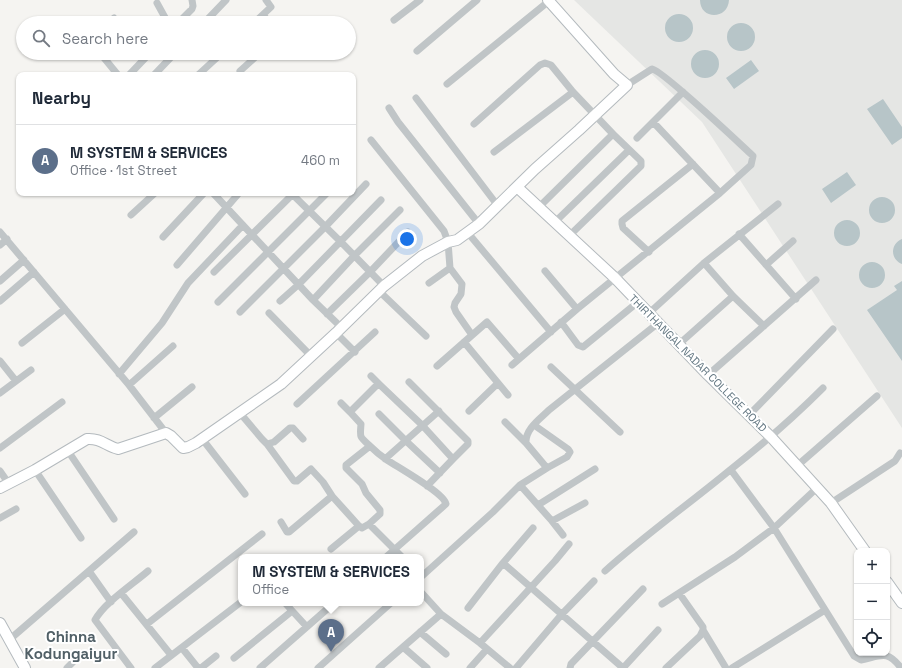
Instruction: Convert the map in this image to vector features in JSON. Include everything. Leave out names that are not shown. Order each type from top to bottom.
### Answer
[{"type":"street","points":[[184,16],[193,6],[192,0]]},
{"type":"street","points":[[211,16],[226,0]]},
{"type":"street","points":[[263,15],[271,7],[266,0]]},
{"type":"street","points":[[394,20],[420,0]]},
{"type":"street","points":[[416,51],[478,0]]},
{"type":"street","points":[[447,84],[548,1],[614,74],[626,85]]},
{"type":"street","points":[[157,3],[164,16]]},
{"type":"street","points":[[106,60],[116,72]]},
{"type":"street","points":[[132,72],[143,60]]},
{"type":"street","points":[[157,72],[168,60]]},
{"type":"street","points":[[201,72],[214,60]]},
{"type":"street","points":[[240,71],[252,60]]},
{"type":"street","points":[[474,124],[545,63],[551,65],[595,116],[640,161],[640,168],[570,236]]},
{"type":"street","points":[[0,232],[129,385],[166,434],[171,436],[183,448],[188,447],[203,440],[281,384],[339,331],[381,289],[422,256],[448,242],[457,240],[468,233],[535,169],[595,116],[626,85],[652,69],[655,70],[683,92],[753,156],[751,165],[720,193],[561,322],[512,365]]},
{"type":"street","points":[[494,152],[573,92]]},
{"type":"street","points":[[637,138],[654,123],[683,92]]},
{"type":"street","points":[[416,98],[498,206]]},
{"type":"street","points":[[389,108],[398,122],[479,224]]},
{"type":"street","points":[[654,123],[720,193]]},
{"type":"street","points":[[539,207],[613,134]]},
{"type":"street","points":[[371,140],[444,230],[448,242],[450,268],[462,284],[461,294],[454,307],[472,335]]},
{"type":"street","points":[[555,222],[630,150]]},
{"type":"street","points":[[649,252],[624,228],[622,221],[693,164]]},
{"type":"street","points":[[356,194],[366,184]]},
{"type":"street","name":"THIRTHANGAL NADAR COLLEGE ROAD","points":[[517,187],[615,278],[657,324],[749,414],[798,465],[831,503],[863,548]]},
{"type":"street","points":[[132,215],[152,196]]},
{"type":"street","points":[[163,237],[201,196]]},
{"type":"street","points":[[216,196],[284,268],[298,285],[327,314],[355,352]]},
{"type":"street","points":[[177,264],[236,196]]},
{"type":"street","points":[[214,272],[289,196]]},
{"type":"street","points":[[295,196],[370,272],[381,289],[426,336]]},
{"type":"street","points":[[218,302],[324,196]]},
{"type":"street","points":[[240,312],[355,196]]},
{"type":"street","points":[[280,301],[298,285],[382,200]]},
{"type":"street","points":[[648,314],[704,263],[778,204]]},
{"type":"street","points":[[313,300],[400,210]]},
{"type":"street","points":[[119,374],[159,328],[188,283],[243,225]]},
{"type":"street","points":[[327,314],[408,232]]},
{"type":"street","points":[[468,233],[551,332]]},
{"type":"street","points":[[739,234],[796,298]]},
{"type":"street","points":[[0,245],[7,239]]},
{"type":"street","points":[[766,265],[793,241]]},
{"type":"street","points":[[0,281],[24,260]]},
{"type":"street","points":[[704,263],[733,296],[764,326]]},
{"type":"street","points":[[429,283],[450,268]]},
{"type":"street","points":[[545,271],[577,309]]},
{"type":"street","points":[[0,300],[34,272]]},
{"type":"street","points":[[708,375],[816,280]]},
{"type":"street","points":[[678,345],[733,296]]},
{"type":"street","points":[[561,322],[578,345],[583,347],[638,302]]},
{"type":"street","points":[[22,343],[65,309]]},
{"type":"street","points":[[269,313],[311,356]]},
{"type":"street","points":[[437,366],[487,322],[519,359]]},
{"type":"street","points":[[526,443],[526,438],[534,425],[549,410],[657,324]]},
{"type":"street","points":[[749,414],[833,329]]},
{"type":"street","points":[[297,404],[375,332]]},
{"type":"street","points":[[464,342],[508,395]]},
{"type":"street","points":[[129,385],[173,346]]},
{"type":"street","points":[[0,361],[16,381]]},
{"type":"street","points":[[551,367],[620,432]]},
{"type":"street","points":[[0,393],[31,370]]},
{"type":"street","points":[[371,376],[422,425],[453,459]]},
{"type":"street","points":[[408,382],[468,441],[468,444],[427,486]]},
{"type":"street","points":[[469,410],[498,383]]},
{"type":"street","points":[[350,412],[379,384]]},
{"type":"street","points":[[154,418],[192,387]]},
{"type":"street","points":[[605,570],[632,546],[731,470],[771,437],[824,388]]},
{"type":"street","points":[[798,465],[877,396]]},
{"type":"street","points":[[0,448],[62,402]]},
{"type":"street","points":[[341,404],[361,424],[360,437],[385,459],[427,486],[445,500],[446,504],[390,554]]},
{"type":"street","points":[[385,459],[439,411]]},
{"type":"street","points":[[240,413],[267,444],[294,481],[297,481],[312,469],[332,496],[362,528],[380,514],[380,510],[366,493],[362,484],[346,468],[346,465],[370,446]]},
{"type":"street","points":[[379,414],[440,473]]},
{"type":"street","points":[[504,422],[526,443],[547,468]]},
{"type":"street","points":[[424,573],[493,512],[520,485],[567,457],[570,452],[568,449],[534,425]]},
{"type":"street","points":[[267,444],[274,442],[290,428],[294,428],[303,439]]},
{"type":"street","points":[[0,471],[4,486],[35,470],[87,439],[98,439],[112,448],[118,449],[166,434]]},
{"type":"street","points":[[203,440],[246,494]]},
{"type":"street","points":[[68,451],[114,519]]},
{"type":"street","points":[[831,503],[896,461],[900,453]]},
{"type":"street","points":[[538,505],[595,469]]},
{"type":"street","points":[[35,470],[81,538]]},
{"type":"street","points":[[731,470],[774,528],[856,659],[861,660],[887,655],[893,658],[901,668]]},
{"type":"street","points":[[520,485],[563,535]]},
{"type":"street","points":[[662,604],[735,557],[774,528],[818,487]]},
{"type":"street","points":[[280,522],[287,532],[289,532],[332,496]]},
{"type":"street","points":[[552,521],[585,503]]},
{"type":"street","points":[[0,518],[16,509]]},
{"type":"street","points":[[369,524],[399,554]]},
{"type":"street","points":[[331,549],[359,526]]},
{"type":"street","points":[[468,608],[503,563],[533,528]]},
{"type":"street","points":[[9,640],[134,532]]},
{"type":"street","points":[[242,554],[262,534]]},
{"type":"street","points":[[480,643],[569,544]]},
{"type":"street","points":[[147,624],[238,557]]},
{"type":"street","points":[[503,563],[623,668],[658,630]]},
{"type":"street","points":[[89,571],[111,602]]},
{"type":"street","points":[[131,668],[95,620],[97,615],[111,602],[148,571]]},
{"type":"street","points":[[516,668],[562,614],[594,581]]},
{"type":"street","points":[[888,584],[902,603]]},
{"type":"street","points":[[570,667],[644,589]]},
{"type":"street","points":[[122,593],[171,655]]},
{"type":"street","points":[[679,593],[703,628],[726,668]]},
{"type":"street","points":[[424,595],[441,614],[510,668]]},
{"type":"street","points":[[155,668],[238,604]]},
{"type":"street","points":[[234,658],[289,606],[307,627]]},
{"type":"street","points":[[260,668],[331,606]]},
{"type":"street","points":[[318,668],[388,606]]},
{"type":"street","points":[[732,668],[825,610]]},
{"type":"street","points":[[379,668],[441,614]]},
{"type":"street","points":[[0,623],[25,668]]},
{"type":"street","points":[[666,668],[700,636],[703,630]]},
{"type":"street","points":[[420,632],[446,654]]},
{"type":"street","points":[[403,647],[426,668]]},
{"type":"street","points":[[182,648],[198,668]]},
{"type":"street","points":[[470,668],[486,649]]},
{"type":"street","points":[[67,668],[79,656]]},
{"type":"street","points":[[201,668],[216,656]]},
{"type":"shaded area","points":[[574,0],[902,0],[902,428],[702,122]]},
{"type":"shaded area","points":[[700,0],[729,0],[724,11],[714,15],[704,11],[701,7]]},
{"type":"shaded area","points":[[679,14],[689,18],[693,28],[689,38],[679,42],[669,38],[665,28],[669,18]]},
{"type":"shaded area","points":[[741,23],[751,27],[755,37],[751,47],[741,51],[731,47],[727,37],[731,27]]},
{"type":"shaded area","points":[[705,50],[715,54],[719,64],[715,74],[705,78],[695,74],[691,64],[695,54]]},
{"type":"shaded area","points":[[751,60],[759,71],[734,89],[726,78]]},
{"type":"shaded area","points":[[883,99],[902,127],[902,138],[892,145],[867,109]]},
{"type":"shaded area","points":[[847,172],[856,185],[831,203],[822,189]]},
{"type":"shaded area","points":[[882,197],[891,201],[895,210],[891,219],[882,223],[873,219],[869,210],[873,201]]},
{"type":"shaded area","points":[[847,220],[856,224],[860,233],[856,242],[847,246],[838,242],[834,233],[838,224]]},
{"type":"shaded area","points":[[902,239],[902,264],[895,259],[893,252],[895,244]]},
{"type":"shaded area","points":[[872,262],[881,266],[885,275],[881,284],[872,288],[863,284],[859,275],[863,266]]},
{"type":"shaded area","points":[[902,281],[902,361],[867,310],[897,290],[894,286]]},
{"type":"place","name":"M SYSTEM & SERVICES","points":[[331,652]]},
{"type":"district","name":"Chinna Kodungaiyur","points":[[71,644]]}]
